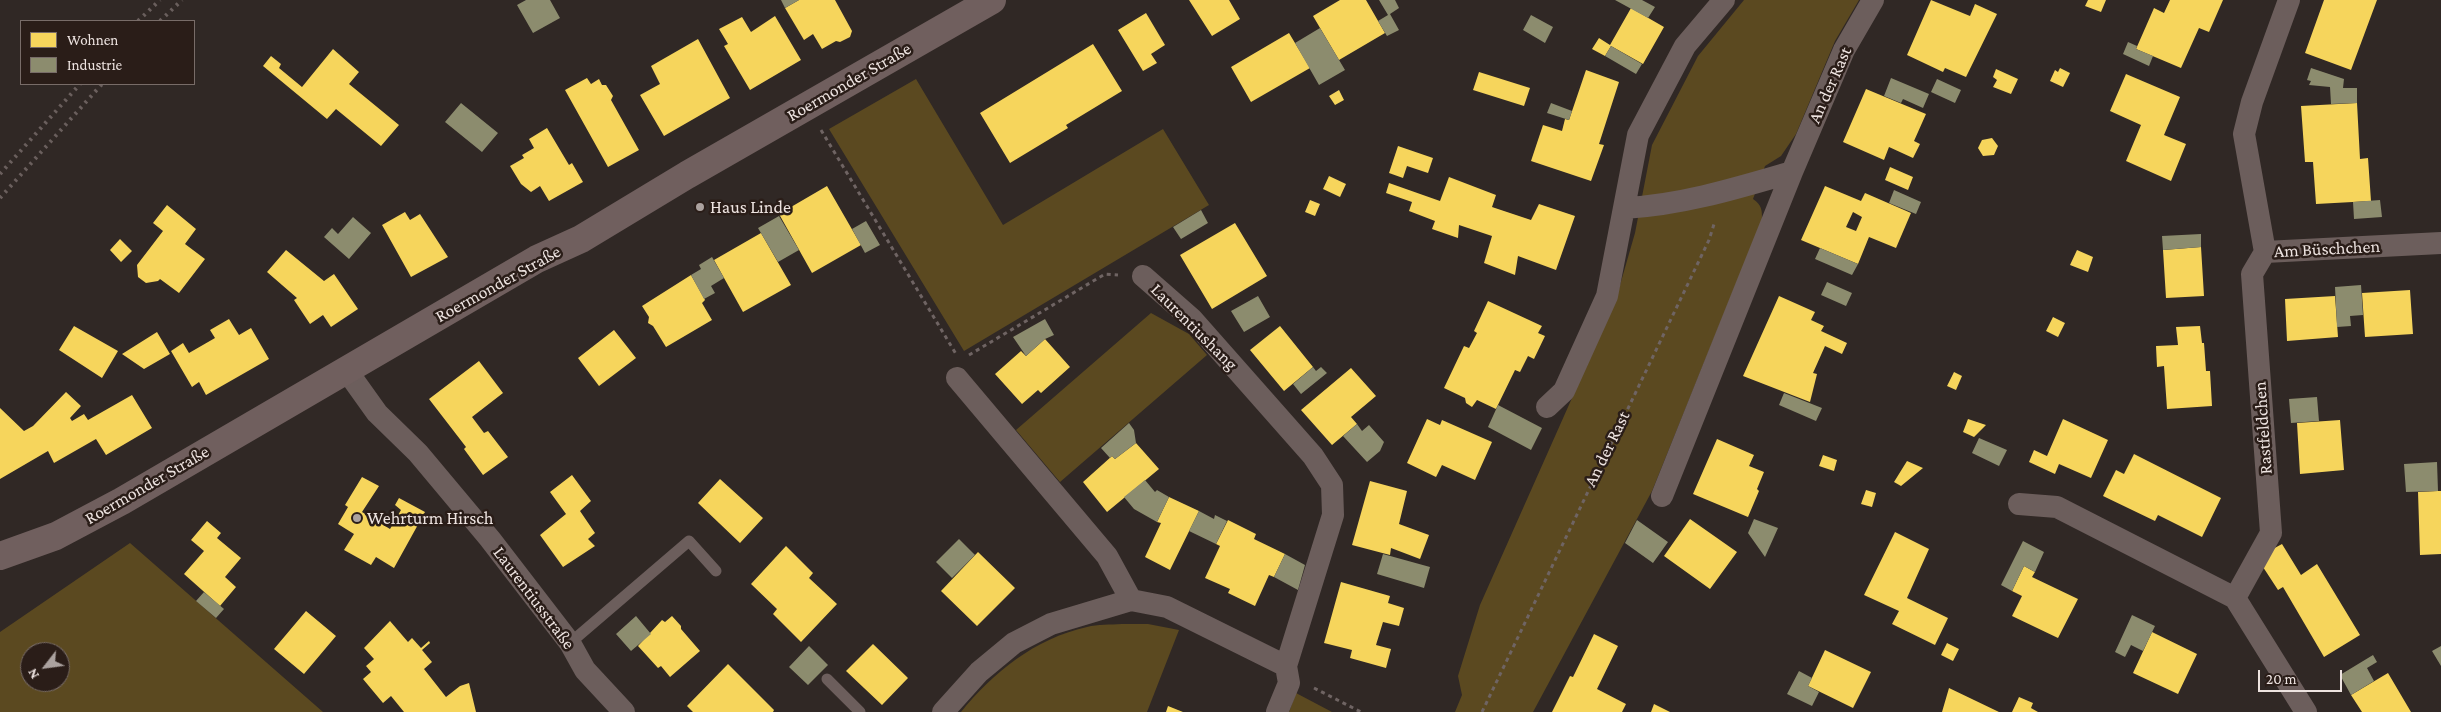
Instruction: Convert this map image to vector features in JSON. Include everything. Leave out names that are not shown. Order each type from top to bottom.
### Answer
[{"type":"main road","name":"Roermonder Straße","points":[[0,556],[33,546],[73,527],[347,371],[537,259],[581,239],[992,0]]},
{"type":"street","points":[[1546,407],[1564,391],[1607,296],[1638,135],[1685,46],[1724,0]]},
{"type":"street","name":"An der Rast","points":[[1662,496],[1792,172],[1844,50],[1873,0]]},
{"type":"street","name":"Am Büschchen","points":[[2289,0],[2252,102],[2244,134],[2265,252],[2441,243]]},
{"type":"street","points":[[1625,208],[1656,206],[1735,189],[1792,172]]},
{"type":"street","name":"Rastfeldchen","points":[[2235,598],[2271,533],[2252,274],[2265,252]]},
{"type":"street","name":"Laurentiushang","points":[[1143,276],[1192,319],[1313,456],[1332,485],[1333,515],[1286,666],[1289,683],[1277,712]]},
{"type":"street","points":[[959,369],[1107,556],[1131,600]]},
{"type":"street","name":"Laurentiusstraße","points":[[347,371],[377,413],[418,453],[490,538],[570,643],[585,670],[624,712]]},
{"type":"street","points":[[2019,504],[2056,507],[2235,598],[2306,712]]},
{"type":"street","points":[[943,712],[979,672],[1014,643],[1050,624],[1131,600],[1167,607],[1286,666]]},
{"type":"lane","points":[[570,643],[689,541],[716,571]]},
{"type":"lane","points":[[827,679],[860,712]]},
{"type":"path","points":[[807,106],[959,369]]},
{"type":"path","name":"An der Rast","points":[[1482,712],[1709,240],[1720,208],[1735,189]]},
{"type":"path","name":"Laurentiushang","points":[[959,369],[1105,274],[1143,276]]},
{"type":"path","points":[[1286,666],[1300,680],[1361,712]]},
{"type":"shaded area","points":[[1744,0],[1859,0],[1835,41],[1796,134],[1781,156],[1765,166],[1753,199],[1761,208],[1762,220],[1652,491],[1533,712],[1455,712],[1462,695],[1458,676],[1480,605],[1616,299],[1635,233],[1652,145],[1698,56]]},
{"type":"shaded area","points":[[916,79],[1003,225],[1163,129],[1209,205],[964,351],[829,129]]},
{"type":"shaded area","points":[[1151,313],[1189,334],[1207,355],[1060,482],[1016,430]]},
{"type":"shaded area","points":[[130,543],[323,712],[0,712],[0,632]]},
{"type":"shaded area","points":[[1148,624],[1179,630],[1147,712],[961,712],[1001,671],[1033,649],[1068,632],[1100,625]]},
{"type":"shaded area","points":[[1296,693],[1332,712],[1289,712]]},
{"type":"building: Wohnen","points":[[799,0],[835,0],[852,31],[850,37],[840,42],[836,41],[822,49],[813,34],[804,40],[785,8]]},
{"type":"building: Wohnen","points":[[1189,0],[1229,0],[1240,19],[1212,36]]},
{"type":"building: Wohnen","points":[[1340,0],[1366,0],[1385,33],[1339,60],[1313,16]]},
{"type":"building: Wohnen","points":[[1931,0],[1970,16],[1975,4],[1997,14],[1966,77],[1945,68],[1943,72],[1907,55]]},
{"type":"building: Wohnen","points":[[2088,0],[2106,0],[2101,12],[2085,6]]},
{"type":"building: Wohnen","points":[[2170,0],[2223,0],[2209,32],[2199,28],[2181,68],[2136,49],[2154,8],[2164,13]]},
{"type":"building: Wohnen","points":[[2324,0],[2377,0],[2351,70],[2305,53]]},
{"type":"building: Wohnen","points":[[1631,8],[1664,27],[1643,64],[1611,46],[1605,56],[1592,49],[1599,38],[1610,45]]},
{"type":"building: Wohnen","points":[[1146,13],[1165,45],[1151,54],[1157,63],[1143,71],[1118,30]]},
{"type":"building: Wohnen","points":[[775,16],[801,60],[750,90],[724,46],[728,44],[719,29],[742,17],[751,32]]},
{"type":"building: Wohnen","points":[[1289,33],[1310,68],[1251,102],[1231,67]]},
{"type":"building: Wohnen","points":[[698,39],[730,98],[664,136],[640,95],[660,84],[651,66]]},
{"type":"building: Wohnen","points":[[1093,44],[1122,91],[1066,125],[1068,128],[1010,163],[980,113]]},
{"type":"building: Wohnen","points":[[333,49],[359,72],[349,84],[399,125],[381,146],[336,109],[327,119],[263,66],[271,56],[281,64],[279,68],[302,87]]},
{"type":"building: Wohnen","points":[[2060,68],[2070,73],[2063,87],[2050,81],[2055,70],[2058,72]]},
{"type":"building: Wohnen","points":[[1996,69],[2018,79],[2011,94],[1993,87],[1997,80],[1993,77]]},
{"type":"building: Wohnen","points":[[1586,70],[1619,82],[1599,144],[1604,145],[1591,181],[1531,161],[1543,125],[1562,131],[1565,119],[1569,120]]},
{"type":"building: Wohnen","points":[[1479,72],[1530,88],[1524,106],[1473,90]]},
{"type":"building: Wohnen","points":[[2126,74],[2180,97],[2164,135],[2186,144],[2171,181],[2126,161],[2141,125],[2110,111]]},
{"type":"building: Wohnen","points":[[587,78],[591,84],[599,79],[602,85],[606,85],[613,96],[611,100],[639,150],[608,167],[565,90]]},
{"type":"building: Wohnen","points":[[1866,89],[1926,114],[1914,141],[1920,144],[1913,158],[1889,147],[1884,160],[1843,142]]},
{"type":"building: Wohnen","points":[[1339,90],[1344,100],[1335,105],[1329,96]]},
{"type":"building: Wohnen","points":[[2357,103],[2360,159],[2368,158],[2371,201],[2316,204],[2313,162],[2305,162],[2301,106]]},
{"type":"building: Wohnen","points":[[547,128],[569,165],[572,163],[583,182],[549,201],[540,186],[531,192],[521,184],[510,166],[524,158],[522,155],[534,148],[529,139]]},
{"type":"building: Wohnen","points":[[1992,138],[1998,146],[1994,155],[1983,156],[1978,148],[1982,140]]},
{"type":"building: Wohnen","points":[[1398,146],[1433,158],[1428,173],[1407,166],[1403,178],[1389,173]]},
{"type":"building: Wohnen","points":[[1890,167],[1913,177],[1908,190],[1885,180]]},
{"type":"building: Wohnen","points":[[1329,176],[1346,184],[1340,197],[1323,189]]},
{"type":"building: Wohnen","points":[[1449,177],[1496,195],[1492,207],[1531,220],[1539,204],[1575,216],[1556,270],[1518,256],[1515,275],[1484,263],[1492,236],[1459,225],[1458,238],[1432,229],[1435,221],[1409,211],[1412,202],[1386,193],[1389,183],[1440,201]]},
{"type":"building: Wohnen","points":[[827,186],[861,245],[812,273],[779,214]]},
{"type":"building: Wohnen","points":[[1825,186],[1861,201],[1865,193],[1911,213],[1896,248],[1869,237],[1858,264],[1801,240]],"holes":[[[1853,212],[1862,217],[1856,231],[1846,227]]]},
{"type":"building: Wohnen","points":[[1310,200],[1320,204],[1315,216],[1305,212]]},
{"type":"building: Wohnen","points":[[167,205],[196,229],[185,244],[205,259],[179,293],[160,279],[146,283],[138,277],[137,265],[163,231],[153,223]]},
{"type":"building: Wohnen","points":[[405,212],[410,220],[420,214],[448,257],[411,277],[382,225]]},
{"type":"building: Wohnen","points":[[1235,223],[1267,276],[1212,309],[1180,255]]},
{"type":"building: Wohnen","points":[[761,233],[791,285],[743,312],[714,260]]},
{"type":"building: Wohnen","points":[[120,239],[132,251],[121,262],[110,250]]},
{"type":"building: Wohnen","points":[[2201,247],[2204,296],[2166,298],[2163,250]]},
{"type":"building: Wohnen","points":[[286,250],[324,281],[334,274],[358,309],[331,327],[323,315],[310,324],[294,300],[297,298],[267,272]]},
{"type":"building: Wohnen","points":[[2077,250],[2093,257],[2088,272],[2070,265]]},
{"type":"building: Wohnen","points":[[691,275],[705,300],[702,303],[712,320],[666,347],[653,326],[648,323],[649,317],[642,306]]},
{"type":"building: Wohnen","points":[[2410,290],[2413,334],[2365,337],[2362,293]]},
{"type":"building: Wohnen","points":[[1779,296],[1815,312],[1811,320],[1824,326],[1821,331],[1847,343],[1842,354],[1825,346],[1813,373],[1817,374],[1810,402],[1743,376]]},
{"type":"building: Wohnen","points":[[2335,296],[2338,337],[2287,341],[2285,299]]},
{"type":"building: Wohnen","points":[[1488,301],[1542,326],[1538,333],[1545,336],[1534,359],[1528,356],[1520,372],[1515,370],[1496,409],[1477,400],[1472,407],[1466,403],[1465,398],[1444,388],[1464,346],[1469,348],[1477,333],[1474,331]]},
{"type":"building: Wohnen","points":[[2053,317],[2065,323],[2058,337],[2046,331]]},
{"type":"building: Wohnen","points":[[229,319],[239,335],[251,328],[269,359],[206,395],[199,382],[192,387],[171,351],[183,343],[189,353],[215,338],[210,330]]},
{"type":"building: Wohnen","points":[[74,326],[118,351],[102,378],[59,350]]},
{"type":"building: Wohnen","points":[[1280,326],[1313,367],[1284,391],[1250,350]]},
{"type":"building: Wohnen","points":[[2200,326],[2202,343],[2204,343],[2206,371],[2210,371],[2212,406],[2167,409],[2164,366],[2157,367],[2156,346],[2178,345],[2176,327]]},
{"type":"building: Wohnen","points":[[614,330],[636,358],[599,386],[578,358]]},
{"type":"building: Wohnen","points":[[157,332],[170,354],[144,369],[122,354]]},
{"type":"building: Wohnen","points":[[1045,339],[1070,367],[1041,393],[1038,390],[1022,404],[995,374],[1021,351],[1026,356]]},
{"type":"building: Wohnen","points":[[479,361],[503,393],[472,417],[484,433],[488,431],[508,457],[483,475],[464,449],[466,447],[429,399]]},
{"type":"building: Wohnen","points":[[1351,368],[1376,396],[1351,417],[1357,424],[1332,445],[1301,410]]},
{"type":"building: Wohnen","points":[[1954,372],[1962,376],[1956,390],[1947,386]]},
{"type":"building: Wohnen","points":[[66,392],[81,406],[70,418],[72,421],[84,414],[88,420],[132,395],[152,428],[106,455],[96,439],[54,463],[48,451],[0,479],[0,408],[24,431],[33,426]]},
{"type":"building: Wohnen","points":[[1427,419],[1440,425],[1442,420],[1492,442],[1475,480],[1442,465],[1436,477],[1407,463]]},
{"type":"building: Wohnen","points":[[1968,419],[1986,425],[1974,437],[1963,432]]},
{"type":"building: Wohnen","points":[[2063,419],[2108,440],[2091,478],[2059,464],[2055,474],[2029,462],[2034,450],[2047,456]]},
{"type":"building: Wohnen","points":[[2340,420],[2344,470],[2300,474],[2297,423]]},
{"type":"building: Wohnen","points":[[1717,439],[1754,455],[1749,466],[1764,472],[1757,489],[1759,491],[1748,517],[1693,494]]},
{"type":"building: Wohnen","points":[[1136,443],[1159,469],[1107,512],[1083,482],[1112,456],[1115,459]]},
{"type":"building: Wohnen","points":[[2134,454],[2221,498],[2202,537],[2158,515],[2155,521],[2103,496],[2116,470],[2124,474]]},
{"type":"building: Wohnen","points":[[1823,455],[1837,460],[1834,471],[1819,466]]},
{"type":"building: Wohnen","points":[[1907,461],[1923,468],[1901,486],[1894,482]]},
{"type":"building: Wohnen","points":[[572,475],[591,501],[580,511],[595,533],[588,539],[595,546],[563,567],[540,535],[566,514],[550,492]]},
{"type":"building: Wohnen","name":"Wehrturm Hirsch","points":[[362,477],[379,486],[362,512],[390,529],[401,510],[395,505],[399,498],[425,512],[394,568],[376,557],[371,565],[344,550],[354,534],[338,524],[348,507],[345,505]]},
{"type":"building: Wohnen","points":[[720,479],[763,518],[740,543],[698,503]]},
{"type":"building: Wohnen","points":[[1370,481],[1407,491],[1399,524],[1429,535],[1420,559],[1391,548],[1390,555],[1352,545]]},
{"type":"building: Wohnen","points":[[1866,490],[1876,493],[1872,507],[1861,504]]},
{"type":"building: Wohnen","points":[[2441,491],[2441,554],[2420,555],[2418,492]]},
{"type":"building: Wohnen","points":[[1169,497],[1199,511],[1170,570],[1145,557],[1161,523],[1157,522]]},
{"type":"building: Wohnen","points":[[1690,519],[1737,552],[1710,589],[1664,556]]},
{"type":"building: Wohnen","points":[[1228,520],[1256,534],[1254,539],[1285,554],[1274,577],[1269,575],[1255,606],[1228,593],[1230,589],[1205,578],[1220,546],[1216,544]]},
{"type":"building: Wohnen","points":[[207,521],[221,533],[217,538],[241,558],[225,577],[236,587],[220,606],[184,574],[204,551],[191,540]]},
{"type":"building: Wohnen","points":[[1895,532],[1929,549],[1907,598],[1948,618],[1935,645],[1892,624],[1899,611],[1864,595]]},
{"type":"building: Wohnen","points":[[2282,544],[2301,575],[2317,564],[2360,635],[2324,657],[2283,587],[2278,590],[2263,567],[2271,550]]},
{"type":"building: Wohnen","points":[[786,546],[813,573],[809,578],[837,604],[801,642],[773,614],[777,609],[751,584]]},
{"type":"building: Wohnen","points":[[978,552],[1015,588],[977,626],[941,591]]},
{"type":"building: Wohnen","points":[[2024,566],[2035,572],[2032,577],[2078,599],[2058,638],[2012,616],[2022,596],[2012,591]]},
{"type":"building: Wohnen","points":[[1341,582],[1390,596],[1388,603],[1404,608],[1399,626],[1383,622],[1376,645],[1391,649],[1386,668],[1350,658],[1352,650],[1324,643]]},
{"type":"building: Wohnen","points":[[306,611],[336,636],[304,674],[274,649]]},
{"type":"building: Wohnen","points":[[672,616],[700,651],[670,677],[661,666],[658,668],[638,646],[662,620],[665,622]]},
{"type":"building: Wohnen","points":[[390,621],[408,642],[412,638],[421,648],[429,641],[430,643],[422,650],[432,662],[424,669],[446,697],[460,686],[469,683],[476,712],[404,712],[391,696],[383,703],[363,679],[371,672],[366,666],[374,659],[364,648]]},
{"type":"building: Wohnen","points":[[2152,632],[2197,654],[2178,694],[2133,673]]},
{"type":"building: Wohnen","points":[[1594,634],[1618,646],[1597,689],[1626,704],[1622,712],[1552,712],[1570,676],[1573,677]]},
{"type":"building: Wohnen","points":[[1947,643],[1959,649],[1953,661],[1941,655]]},
{"type":"building: Wohnen","points":[[873,644],[908,678],[882,705],[846,671]]},
{"type":"building: Wohnen","points":[[1825,650],[1871,672],[1853,708],[1808,686]]},
{"type":"building: Wohnen","points":[[728,664],[774,710],[773,712],[693,712],[687,706]]},
{"type":"building: Wohnen","points":[[2388,673],[2411,712],[2362,712],[2351,695]]},
{"type":"building: Wohnen","points":[[1949,688],[1999,712],[1942,712]]},
{"type":"building: Wohnen","points":[[2019,697],[2033,703],[2031,708],[2038,712],[2012,712]]},
{"type":"building: Wohnen","points":[[1654,704],[1670,712],[1651,712]]},
{"type":"building: Wohnen","points":[[1168,706],[1183,712],[1166,712]]},
{"type":"building: Industrie","points":[[526,0],[550,0],[560,18],[533,33],[517,5]]},
{"type":"building: Industrie","points":[[781,0],[799,0],[785,8]]},
{"type":"building: Industrie","points":[[1379,0],[1395,0],[1399,8],[1390,14],[1399,30],[1387,36],[1378,21],[1388,15]]},
{"type":"building: Industrie","points":[[1615,0],[1642,0],[1655,7],[1648,18]]},
{"type":"building: Industrie","points":[[1531,15],[1553,27],[1545,43],[1523,30]]},
{"type":"building: Industrie","points":[[1320,28],[1345,70],[1319,85],[1295,43]]},
{"type":"building: Industrie","points":[[2128,42],[2137,46],[2136,49],[2153,56],[2149,66],[2123,54]]},
{"type":"building: Industrie","points":[[1611,46],[1642,64],[1636,74],[1605,56]]},
{"type":"building: Industrie","points":[[2311,68],[2344,79],[2343,88],[2357,88],[2357,103],[2331,104],[2330,87],[2309,85],[2311,81],[2307,80]]},
{"type":"building: Industrie","points":[[1891,78],[1929,94],[1923,108],[1903,99],[1901,103],[1884,96]]},
{"type":"building: Industrie","points":[[1937,79],[1961,90],[1955,103],[1931,92]]},
{"type":"building: Industrie","points":[[461,103],[498,133],[482,152],[445,122]]},
{"type":"building: Industrie","points":[[1551,103],[1572,111],[1569,120],[1547,113]]},
{"type":"building: Industrie","points":[[1894,190],[1921,202],[1916,214],[1889,203]]},
{"type":"building: Industrie","points":[[2380,200],[2382,217],[2354,219],[2353,202]]},
{"type":"building: Industrie","points":[[1201,210],[1208,223],[1181,239],[1173,227]]},
{"type":"building: Industrie","points":[[779,216],[799,250],[778,262],[758,228]]},
{"type":"building: Industrie","points":[[353,217],[371,233],[349,259],[324,237],[332,228],[338,234]]},
{"type":"building: Industrie","points":[[866,221],[880,245],[865,253],[852,229]]},
{"type":"building: Industrie","points":[[2201,234],[2201,247],[2163,250],[2162,236]]},
{"type":"building: Industrie","points":[[1820,248],[1858,264],[1852,275],[1815,259]]},
{"type":"building: Industrie","points":[[712,257],[724,278],[711,286],[715,293],[704,299],[691,275],[701,269],[699,265]]},
{"type":"building: Industrie","points":[[1827,282],[1852,293],[1846,306],[1821,295]]},
{"type":"building: Industrie","points":[[2361,285],[2363,315],[2350,316],[2351,326],[2337,327],[2335,287]]},
{"type":"building: Industrie","points":[[1258,296],[1270,317],[1244,332],[1231,311]]},
{"type":"building: Industrie","points":[[1045,319],[1054,335],[1045,339],[1026,356],[1013,337]]},
{"type":"building: Industrie","points":[[1313,367],[1316,371],[1321,367],[1327,373],[1301,394],[1293,384]]},
{"type":"building: Industrie","points":[[1784,393],[1822,408],[1816,421],[1779,405]]},
{"type":"building: Industrie","points":[[2317,397],[2319,421],[2291,423],[2289,399]]},
{"type":"building: Industrie","points":[[1498,405],[1542,428],[1531,450],[1488,427]]},
{"type":"building: Industrie","points":[[1129,423],[1134,430],[1136,443],[1115,459],[1112,456],[1110,458],[1101,448]]},
{"type":"building: Industrie","points":[[1357,424],[1362,431],[1369,425],[1384,442],[1380,451],[1367,462],[1343,436]]},
{"type":"building: Industrie","points":[[1979,438],[2007,450],[1999,466],[1972,453]]},
{"type":"building: Industrie","points":[[2437,462],[2438,491],[2406,492],[2404,464]]},
{"type":"building: Industrie","points":[[1145,480],[1155,492],[1157,490],[1169,497],[1157,522],[1134,509],[1124,497]]},
{"type":"building: Industrie","points":[[1199,511],[1214,519],[1215,515],[1227,521],[1216,544],[1189,531]]},
{"type":"building: Industrie","points":[[1754,519],[1778,528],[1765,557],[1748,533]]},
{"type":"building: Industrie","points":[[1637,520],[1668,542],[1653,563],[1625,543]]},
{"type":"building: Industrie","points":[[959,539],[975,555],[952,578],[936,562]]},
{"type":"building: Industrie","points":[[2023,541],[2044,552],[2035,572],[2024,566],[2012,591],[2001,585]]},
{"type":"building: Industrie","points":[[1285,554],[1305,565],[1298,590],[1274,577]]},
{"type":"building: Industrie","points":[[1383,554],[1430,567],[1424,588],[1377,574]]},
{"type":"building: Industrie","points":[[204,592],[224,609],[216,618],[196,601]]},
{"type":"building: Industrie","points":[[2132,615],[2155,626],[2143,651],[2131,645],[2125,657],[2115,652]]},
{"type":"building: Industrie","points":[[636,616],[651,634],[631,651],[616,634]]},
{"type":"building: Industrie","points":[[809,646],[828,665],[808,685],[789,667]]},
{"type":"building: Industrie","points":[[2441,646],[2441,666],[2432,651]]},
{"type":"building: Industrie","points":[[2373,655],[2377,662],[2367,668],[2374,681],[2351,695],[2340,675]]},
{"type":"building: Industrie","points":[[1799,671],[1812,678],[1808,686],[1819,692],[1812,706],[1787,694]]},
{"type":"railway","points":[[139,20],[160,0]]},
{"type":"railway","points":[[161,20],[182,0]]},
{"type":"railway","points":[[0,174],[79,85]]},
{"type":"railway","points":[[0,198],[101,85]]},
{"type":"place","name":"Haus Linde","points":[[700,207]]},
{"type":"place","name":"Wehrturm Hirsch","points":[[357,518]]}]
